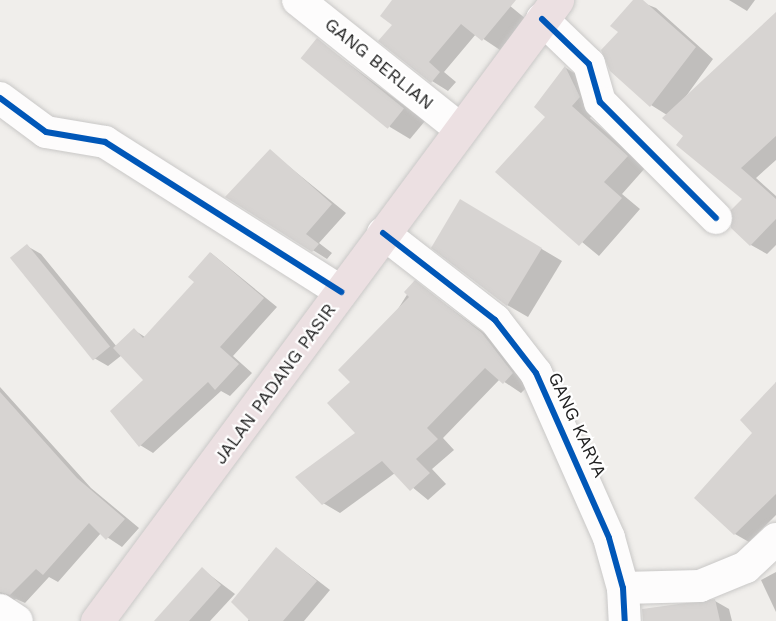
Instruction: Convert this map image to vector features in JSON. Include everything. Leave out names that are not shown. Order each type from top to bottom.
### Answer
[{"type":"highway","name":"JALAN PADANG PASIR","points":[[97,621],[341,292],[459,128],[550,10]]},
{"type":"street","name":"GANG BERLIAN","points":[[298,0],[459,128]]},
{"type":"street","points":[[550,10],[589,64],[600,102],[716,218]]},
{"type":"street","points":[[0,98],[46,132],[105,142],[341,292]]},
{"type":"street","name":"GANG KARYA","points":[[383,233],[495,320],[536,373],[587,480],[623,588],[625,621]]},
{"type":"street","points":[[623,588],[700,586],[746,567],[776,539]]},
{"type":"street","points":[[0,610],[17,621]]},
{"type":"building","points":[[392,0],[516,0],[482,41],[461,24],[429,62],[440,72],[431,83],[378,41],[392,25],[380,16]]},
{"type":"building","points":[[633,0],[643,0],[696,47],[650,107],[610,71],[601,50],[618,32],[610,26]]},
{"type":"building","points":[[776,12],[776,136],[741,168],[776,199],[776,219],[750,246],[731,228],[731,210],[742,199],[676,145],[683,136],[662,118]]},
{"type":"building","points":[[317,38],[404,108],[388,129],[301,58]]},
{"type":"building","points":[[565,66],[580,97],[572,106],[628,156],[604,182],[622,198],[579,246],[495,172],[545,117],[534,107]]},
{"type":"building","points":[[270,149],[332,204],[306,234],[319,244],[312,252],[225,197]]},
{"type":"building","points":[[460,199],[542,248],[507,306],[431,248]]},
{"type":"building","points":[[27,244],[110,347],[93,360],[10,258]]},
{"type":"building","points":[[210,252],[264,298],[220,347],[239,364],[215,390],[208,382],[139,447],[110,411],[143,380],[113,348],[134,328],[143,338],[194,282],[188,277]]},
{"type":"building","points":[[415,280],[482,333],[513,373],[503,384],[485,368],[427,428],[438,439],[416,459],[430,473],[410,491],[382,461],[322,505],[295,477],[355,433],[327,403],[350,382],[338,370],[409,297],[404,292]]},
{"type":"building","points":[[776,382],[776,494],[734,535],[694,498],[752,433],[740,420]]},
{"type":"building","points":[[0,392],[77,478],[125,519],[106,540],[89,523],[43,575],[36,569],[10,595],[0,592]]},
{"type":"building","points":[[276,547],[317,581],[283,621],[250,621],[231,602]]},
{"type":"building","points":[[202,567],[221,585],[189,621],[154,621]]},
{"type":"building","points":[[715,599],[720,621],[643,621],[642,609]]},
{"type":"cycle path","points":[[542,19],[589,64],[600,102],[716,218]]},
{"type":"cycle path","points":[[0,98],[46,132],[105,142],[341,292]]},
{"type":"cycle path","points":[[383,233],[495,320],[536,373],[609,538],[623,588],[625,621]]}]
